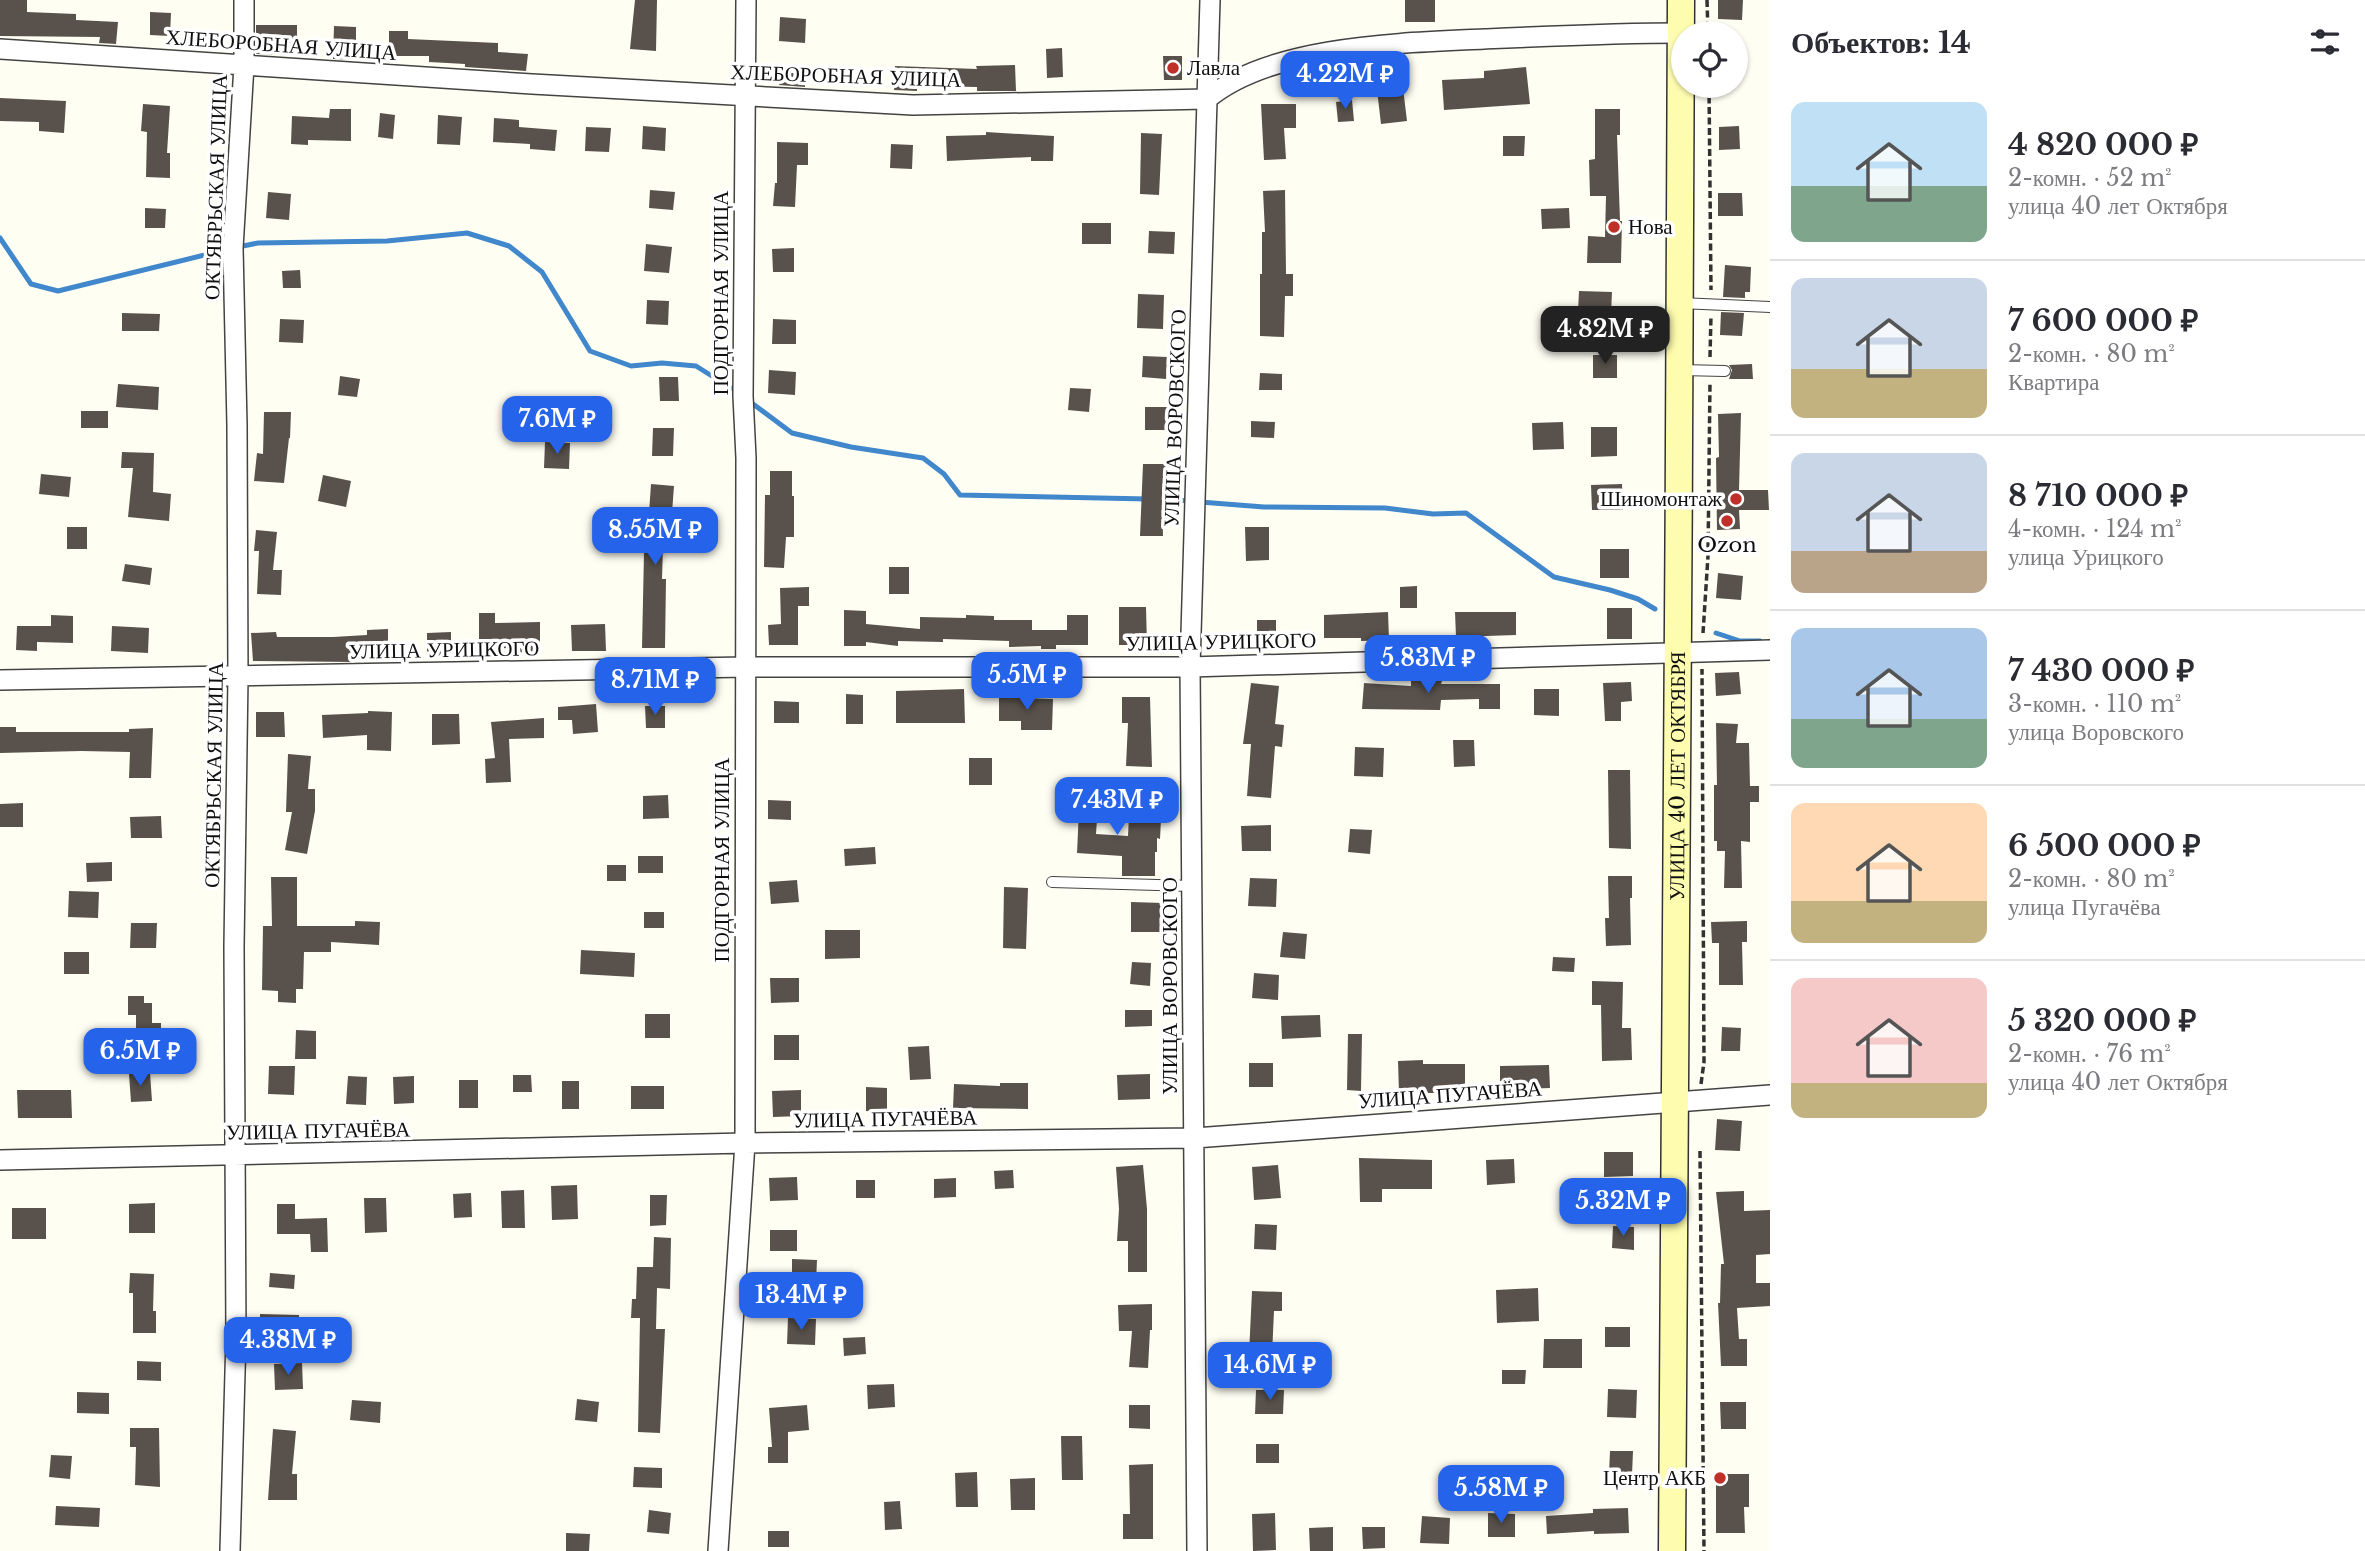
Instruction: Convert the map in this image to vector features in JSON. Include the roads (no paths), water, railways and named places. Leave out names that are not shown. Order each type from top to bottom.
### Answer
[{"type":"street","name":"ОКТЯБРЬСКАЯ УЛИЦА","points":[[230,1551],[236,1337],[237,1156],[234,947],[238,677],[237,425],[233,248],[244,65],[244,0]]},
{"type":"street","name":"ПОДГОРНАЯ УЛИЦА","points":[[718,1551],[745,1143],[746,458],[743,396],[746,0]]},
{"type":"street","name":"УЛИЦА ВОРОВСКОГО","points":[[1197,1551],[1190,667],[1210,0]]},
{"type":"street","name":"УЛИЦА 40 ЛЕТ ОКТЯБРЯ","points":[[1681,0],[1681,21]]},
{"type":"street","points":[[1207,99],[1223,85],[1263,68],[1352,48],[1421,41],[1582,33],[1671,33]]},
{"type":"street","name":"ХЛЕБОРОБНАЯ УЛИЦА","points":[[0,50],[913,105],[1207,99]]},
{"type":"street","name":"УЛИЦА 40 ЛЕТ ОКТЯБРЯ","points":[[1672,1551],[1688,1100],[1691,653],[1678,370],[1680,98]]},
{"type":"street","name":"УЛИЦА УРИЦКОГО","points":[[0,680],[746,667],[1190,667],[1770,650]]},
{"type":"street","name":"УЛИЦА ПУГАЧЁВА","points":[[0,1160],[745,1143],[1195,1138],[1770,1095]]},
{"type":"lane","points":[[1678,303],[1770,307]]},
{"type":"lane","points":[[1678,370],[1725,371]]},
{"type":"lane","points":[[1052,883],[1192,886]]},
{"type":"waterway","points":[[238,247],[258,243],[387,241],[467,233],[509,246],[542,272],[590,351],[631,366],[662,363],[696,366],[739,393]]},
{"type":"waterway","points":[[0,238],[31,284],[58,291],[229,249]]},
{"type":"waterway","points":[[749,401],[792,433],[851,447],[923,458],[944,474],[960,495],[1148,499]]},
{"type":"waterway","points":[[1158,499],[1190,501]]},
{"type":"waterway","points":[[1200,502],[1264,507],[1385,508],[1433,514],[1466,513],[1554,577],[1610,590],[1638,599],[1655,609]]},
{"type":"waterway","points":[[1716,633],[1740,641],[1760,641]]},
{"type":"place","name":"Лавла","points":[[1173,68]]},
{"type":"place","name":"Нова","points":[[1614,227]]},
{"type":"place","name":"Шиномонтаж","points":[[1736,499]]},
{"type":"place","name":"Ozon","points":[[1727,521]]},
{"type":"place","name":"Центр АКБ","points":[[1720,1478]]}]
